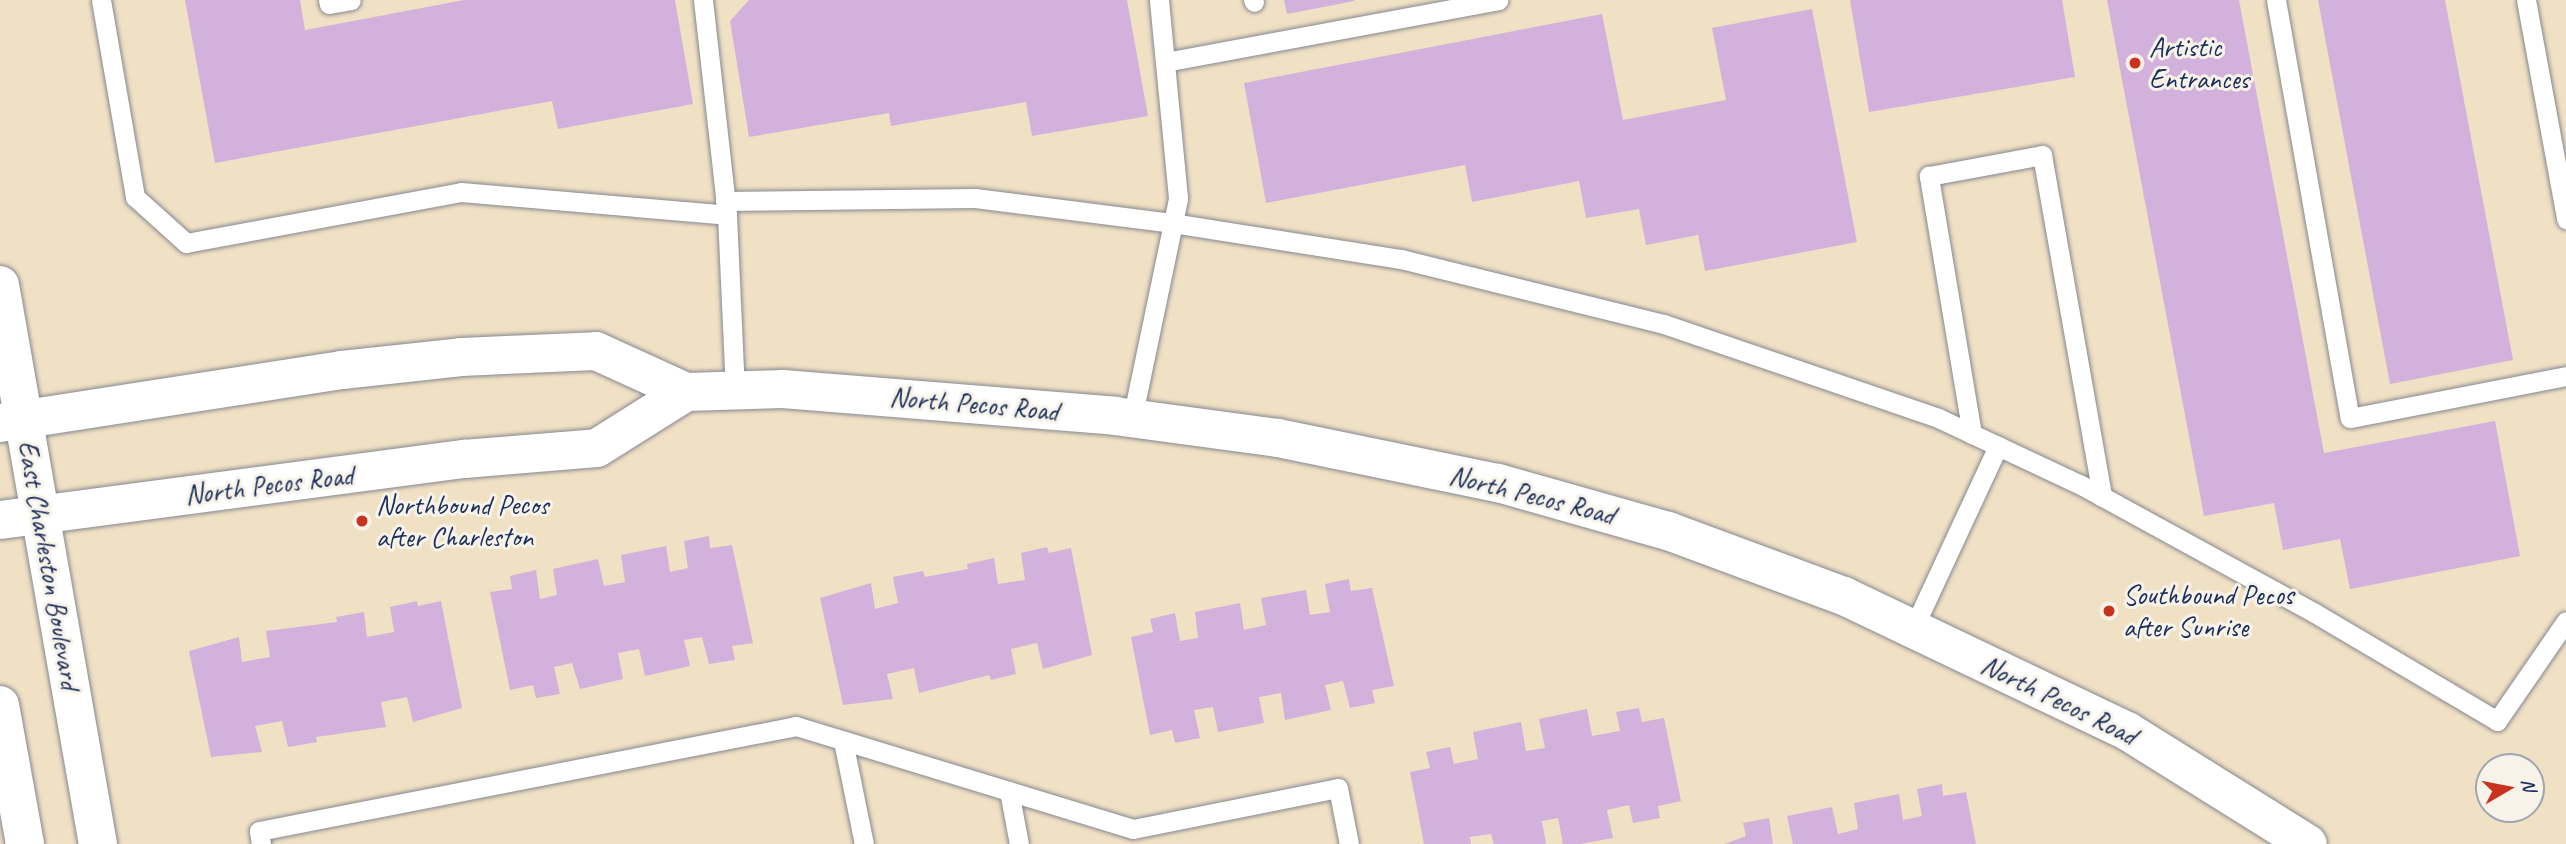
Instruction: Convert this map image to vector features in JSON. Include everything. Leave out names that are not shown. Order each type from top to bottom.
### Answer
[{"type":"main road","name":"East Charleston Boulevard","points":[[0,285],[12,421],[15,517],[98,844]]},
{"type":"main road","name":"North Pecos Road","points":[[12,421],[355,369],[461,357],[596,351],[687,392],[783,388],[1132,419],[1278,438],[1498,483],[1668,531],[1844,596],[2127,732],[2308,844]]},
{"type":"main road","name":"North Pecos Road","points":[[15,517],[464,459],[597,448],[687,392]]},
{"type":"main road","points":[[0,705],[25,844]]},
{"type":"lane","points":[[102,0],[135,197],[187,243],[461,192],[726,208],[975,198],[1173,223],[1401,259],[1664,324],[1972,434],[2102,496],[2313,612],[2497,721],[2566,621]]},
{"type":"lane","points":[[328,0],[328,4],[351,0]]},
{"type":"lane","points":[[703,0],[726,208],[735,390]]},
{"type":"lane","points":[[1132,419],[1178,198],[1160,0]]},
{"type":"lane","points":[[1165,62],[1498,0]]},
{"type":"lane","points":[[2276,0],[2350,418],[2566,376]]},
{"type":"lane","points":[[2526,0],[2566,219]]},
{"type":"lane","points":[[1972,434],[1928,176],[2042,155],[2102,496]]},
{"type":"lane","points":[[1913,629],[1998,446]]},
{"type":"lane","points":[[261,844],[259,831],[796,726],[1133,829],[1338,788],[1349,844]]},
{"type":"lane","points":[[843,741],[864,844]]},
{"type":"lane","points":[[1009,791],[1019,844]]},
{"type":"building","points":[[185,0],[300,0],[305,30],[464,0],[675,0],[693,104],[558,129],[552,101],[215,163]]},
{"type":"building","points":[[749,0],[1127,0],[1148,116],[1032,136],[1026,102],[891,126],[889,113],[749,137],[730,21]]},
{"type":"building","points":[[1284,0],[1354,0],[1354,1],[1287,14]]},
{"type":"building","points":[[1850,0],[2062,0],[2075,77],[1869,112]]},
{"type":"building","points":[[2107,0],[2239,0],[2324,453],[2495,421],[2520,556],[2350,589],[2340,539],[2283,550],[2274,503],[2204,516]]},
{"type":"building","points":[[2318,0],[2445,0],[2513,360],[2390,384]]},
{"type":"building","points":[[1812,9],[1857,242],[1705,271],[1698,235],[1646,245],[1639,209],[1586,218],[1579,181],[1472,202],[1465,165],[1266,203],[1244,83],[1602,14],[1623,120],[1726,100],[1712,28]]},
{"type":"building","points":[[709,536],[710,548],[732,545],[753,643],[732,646],[735,660],[709,664],[702,637],[684,640],[690,666],[645,676],[639,649],[618,653],[623,679],[580,689],[572,663],[554,667],[560,694],[536,698],[533,685],[510,690],[490,592],[512,589],[510,576],[536,570],[540,599],[557,595],[553,569],[598,559],[604,586],[625,582],[621,555],[666,546],[670,572],[688,568],[684,541]]},
{"type":"building","points":[[1047,547],[1049,553],[1071,548],[1092,655],[1043,669],[1037,643],[1011,649],[1016,674],[991,680],[989,675],[919,693],[914,668],[887,674],[893,699],[843,705],[820,598],[871,583],[875,609],[898,603],[893,577],[923,571],[925,577],[968,569],[967,564],[994,558],[998,584],[1025,580],[1021,553]]},
{"type":"building","points":[[1349,579],[1351,591],[1372,588],[1394,686],[1372,690],[1375,703],[1350,708],[1343,681],[1325,685],[1331,710],[1285,720],[1281,693],[1259,697],[1264,723],[1218,732],[1213,707],[1194,710],[1200,738],[1175,743],[1172,730],[1150,735],[1131,637],[1153,632],[1150,619],[1175,613],[1180,641],[1198,638],[1195,612],[1240,603],[1244,630],[1266,625],[1261,598],[1306,590],[1310,615],[1330,612],[1325,584]]},
{"type":"building","points":[[417,601],[418,606],[441,601],[462,708],[413,722],[407,697],[381,702],[386,727],[316,737],[317,742],[288,747],[282,721],[255,726],[262,752],[211,757],[189,651],[239,637],[242,662],[270,657],[266,631],[337,622],[336,617],[364,612],[367,637],[394,632],[390,607]]},
{"type":"building","points":[[1639,708],[1642,722],[1664,718],[1681,801],[1658,806],[1660,818],[1633,823],[1629,805],[1607,810],[1613,838],[1580,844],[1563,844],[1558,818],[1542,821],[1546,844],[1494,844],[1491,834],[1470,837],[1471,844],[1424,844],[1410,772],[1430,768],[1426,752],[1450,747],[1454,764],[1478,759],[1473,732],[1521,722],[1526,751],[1545,748],[1539,719],[1587,709],[1592,736],[1620,731],[1616,712]]},
{"type":"building","points":[[1942,784],[1943,796],[1966,792],[1976,844],[1793,844],[1787,816],[1832,807],[1838,834],[1858,829],[1854,803],[1899,794],[1903,820],[1922,816],[1917,789]]},
{"type":"building","points":[[1769,818],[1773,844],[1725,844],[1746,836],[1743,823]]},
{"type":"place","name":"Artistic Entrances","points":[[2135,63]]},
{"type":"place","name":"Northbound Pecos after Charleston","points":[[362,521]]},
{"type":"place","name":"Southbound Pecos after Sunrise","points":[[2109,611]]}]
